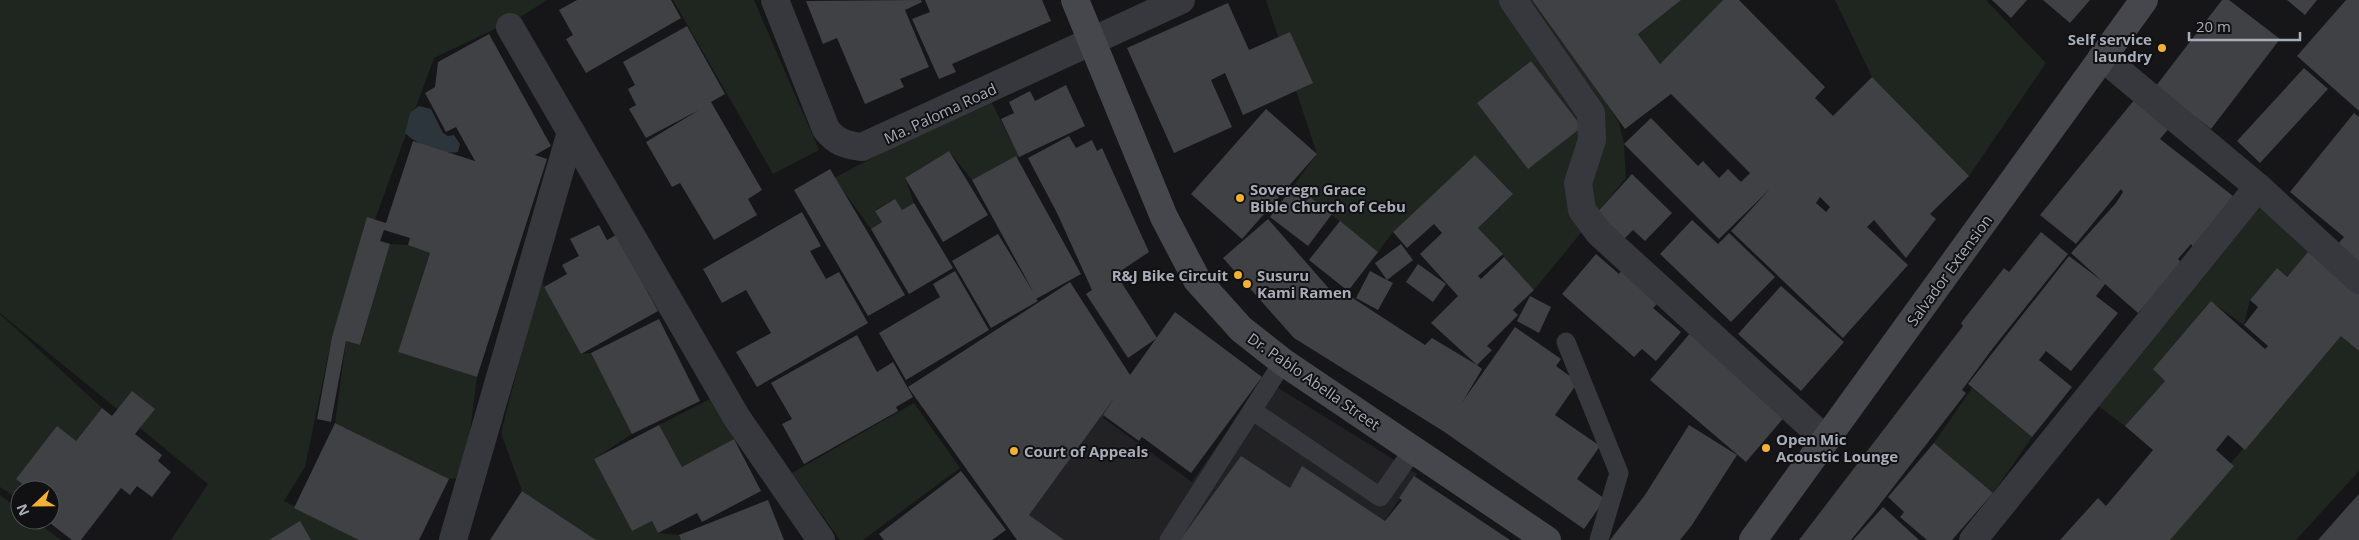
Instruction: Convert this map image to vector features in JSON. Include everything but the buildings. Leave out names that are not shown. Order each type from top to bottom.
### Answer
[{"type":"street","name":"Ma. Paloma Road","points":[[775,0],[826,129],[834,139],[846,145],[862,148],[1181,0]]},
{"type":"street","name":"Dr. Pablo Abella Street","points":[[1075,0],[1090,42],[1164,217],[1197,280],[1241,329],[1284,362],[1547,540]]},
{"type":"street","points":[[1513,0],[1591,114],[1592,140],[1578,183],[1582,210],[1599,233],[1826,440]]},
{"type":"street","name":"Salvador Extension","points":[[1753,540],[2144,0]]},
{"type":"street","points":[[510,27],[737,418],[821,540]]},
{"type":"street","points":[[2102,57],[2258,187],[2359,280]]},
{"type":"street","points":[[453,540],[571,132]]},
{"type":"street","points":[[1973,540],[2258,187]]},
{"type":"lane","points":[[1566,342],[1619,473],[1599,540]]},
{"type":"lane","points":[[1169,540],[1284,362]]},
{"type":"lane","points":[[1252,411],[1380,497],[1413,450]]},
{"type":"shaded area","points":[[0,0],[547,0],[522,16],[434,58],[332,337],[305,467],[284,501],[362,540],[171,540],[208,484],[0,313]]},
{"type":"shaded area","points":[[673,0],[754,0],[819,150],[773,174]]},
{"type":"shaded area","points":[[1266,0],[1532,0],[1607,103],[1619,123],[1624,144],[1626,178],[1534,290],[1478,228],[1513,194],[1475,155],[1393,232],[1378,252],[1294,185],[1317,154]]},
{"type":"shaded area","points":[[1614,0],[1723,0],[1660,64]]},
{"type":"shaded area","points":[[1835,0],[1986,0],[2046,63],[1969,176],[1872,77]]},
{"type":"shaded area","points":[[989,97],[1019,157],[972,180],[949,151],[905,178],[914,203],[902,210],[895,199],[875,210],[882,222],[871,229],[834,178]]},
{"type":"shaded area","points":[[419,106],[431,109],[443,133],[448,136],[454,135],[460,144],[458,152],[445,152],[430,148],[405,133],[410,113]]},
{"type":"shaded area","points":[[2259,206],[2308,252],[2287,277],[2276,269],[2250,300],[2244,325],[2211,302],[2153,369],[2165,381],[2125,426],[2097,405]]},
{"type":"shaded area","points":[[390,244],[408,245],[430,253],[398,352],[477,377],[464,478],[449,479],[335,423],[346,341],[360,345]]},
{"type":"shaded area","points":[[541,276],[544,287],[581,354],[591,353],[632,434],[594,459],[632,531],[652,521],[658,533],[679,535],[681,540],[596,540],[522,491],[501,433]]},
{"type":"shaded area","points":[[1070,282],[1130,375],[1103,418],[1192,482],[1264,379],[1417,474],[1371,540],[1017,540],[908,387]]},
{"type":"shaded area","points":[[0,314],[102,408],[45,480],[10,480],[10,494],[0,487]]},
{"type":"shaded area","points":[[2359,315],[2359,471],[2296,540],[2164,540]]},
{"type":"shaded area","points":[[1972,388],[2032,437],[1993,493],[1934,443]]},
{"type":"shaded area","points":[[712,398],[734,439],[682,467],[659,425]]},
{"type":"shaded area","points":[[914,403],[960,468],[863,540],[840,540],[792,473]]},
{"type":"shaded area","points":[[0,495],[10,502],[10,530],[48,530],[61,540],[0,540]]},
{"type":"place","name":"Self service laundry","points":[[2162,48]]},
{"type":"place","name":"Soveregn Grace Bible Church of Cebu","points":[[1240,198]]},
{"type":"place","name":"R&J Bike Circuit","points":[[1238,275]]},
{"type":"place","name":"Susuru Kami Ramen","points":[[1247,284]]},
{"type":"place","name":"Open Mic Acoustic Lounge","points":[[1766,448]]},
{"type":"place","name":"Court of Appeals","points":[[1014,451]]}]
